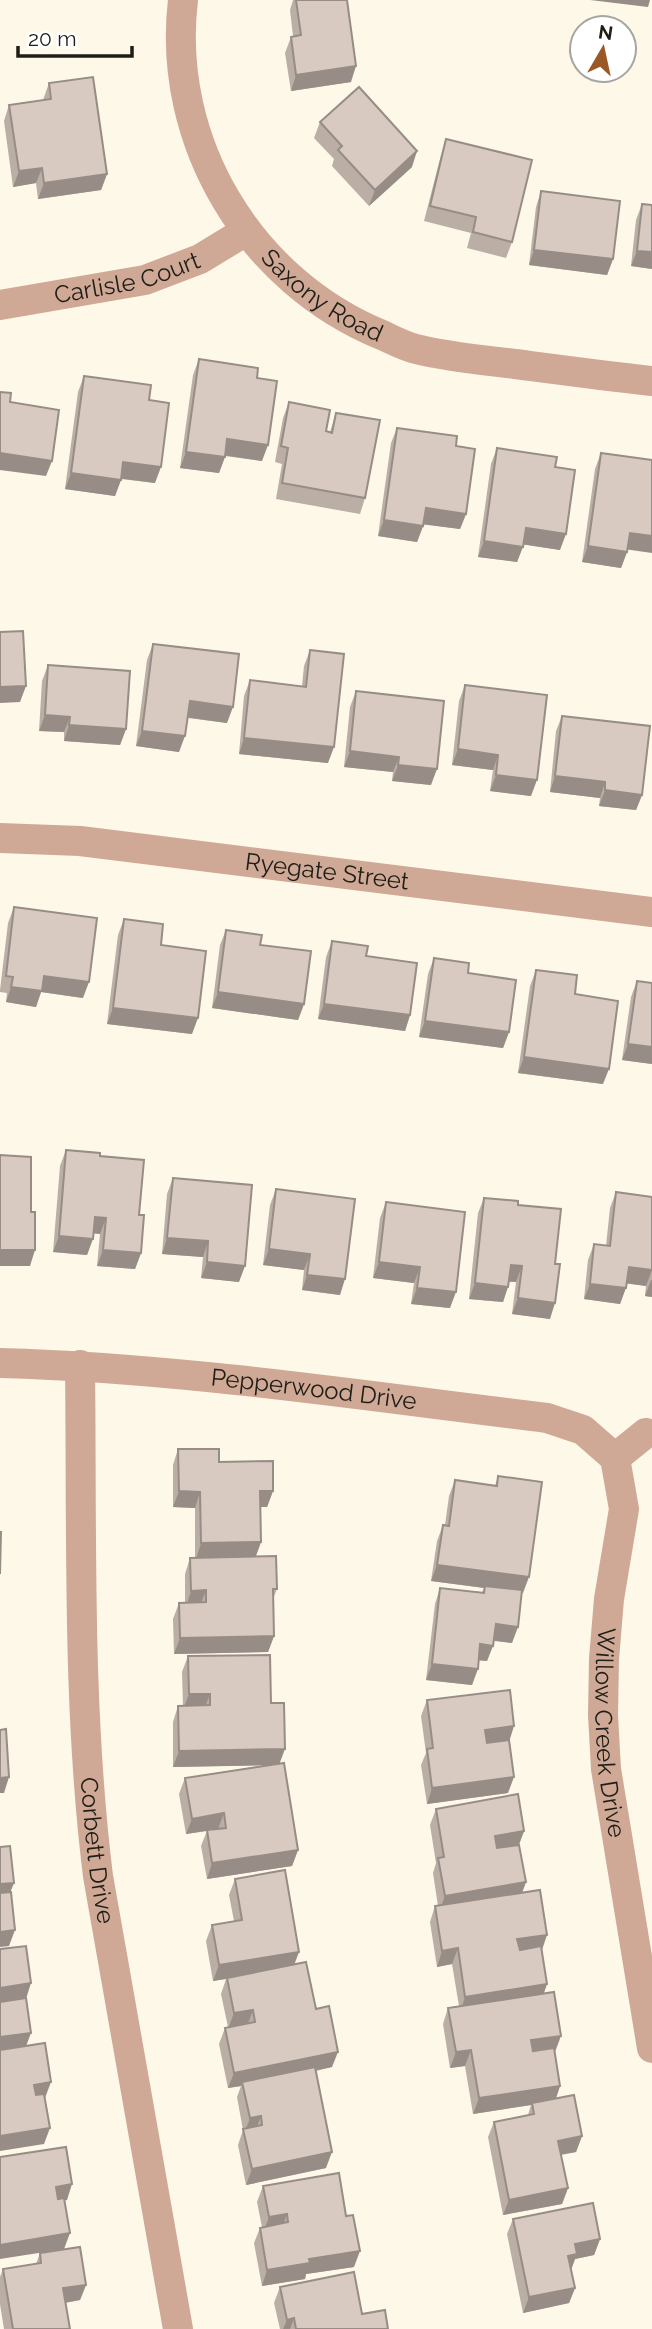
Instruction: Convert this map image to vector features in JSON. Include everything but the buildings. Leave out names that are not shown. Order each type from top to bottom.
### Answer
[{"type":"street","name":"Saxony Road","points":[[183,0],[181,63],[188,110],[203,156],[220,191],[246,231],[279,269],[317,301],[359,326],[414,348],[457,357],[652,382]]},
{"type":"street","name":"Carlisle Court","points":[[0,306],[145,280],[200,259],[246,231]]},
{"type":"street","name":"Ryegate Street","points":[[0,838],[80,841],[652,912]]},
{"type":"street","name":"Pepperwood Drive","points":[[0,1363],[80,1365],[167,1372],[547,1418],[583,1430],[615,1458]]},
{"type":"street","name":"Corbett Drive","points":[[80,1365],[85,1738],[89,1808],[97,1876],[178,2329]]},
{"type":"street","points":[[615,1458],[646,1433]]},
{"type":"street","name":"Willow Creek Drive","points":[[615,1458],[624,1509],[609,1599],[604,1660],[606,1769],[652,2048]]}]
